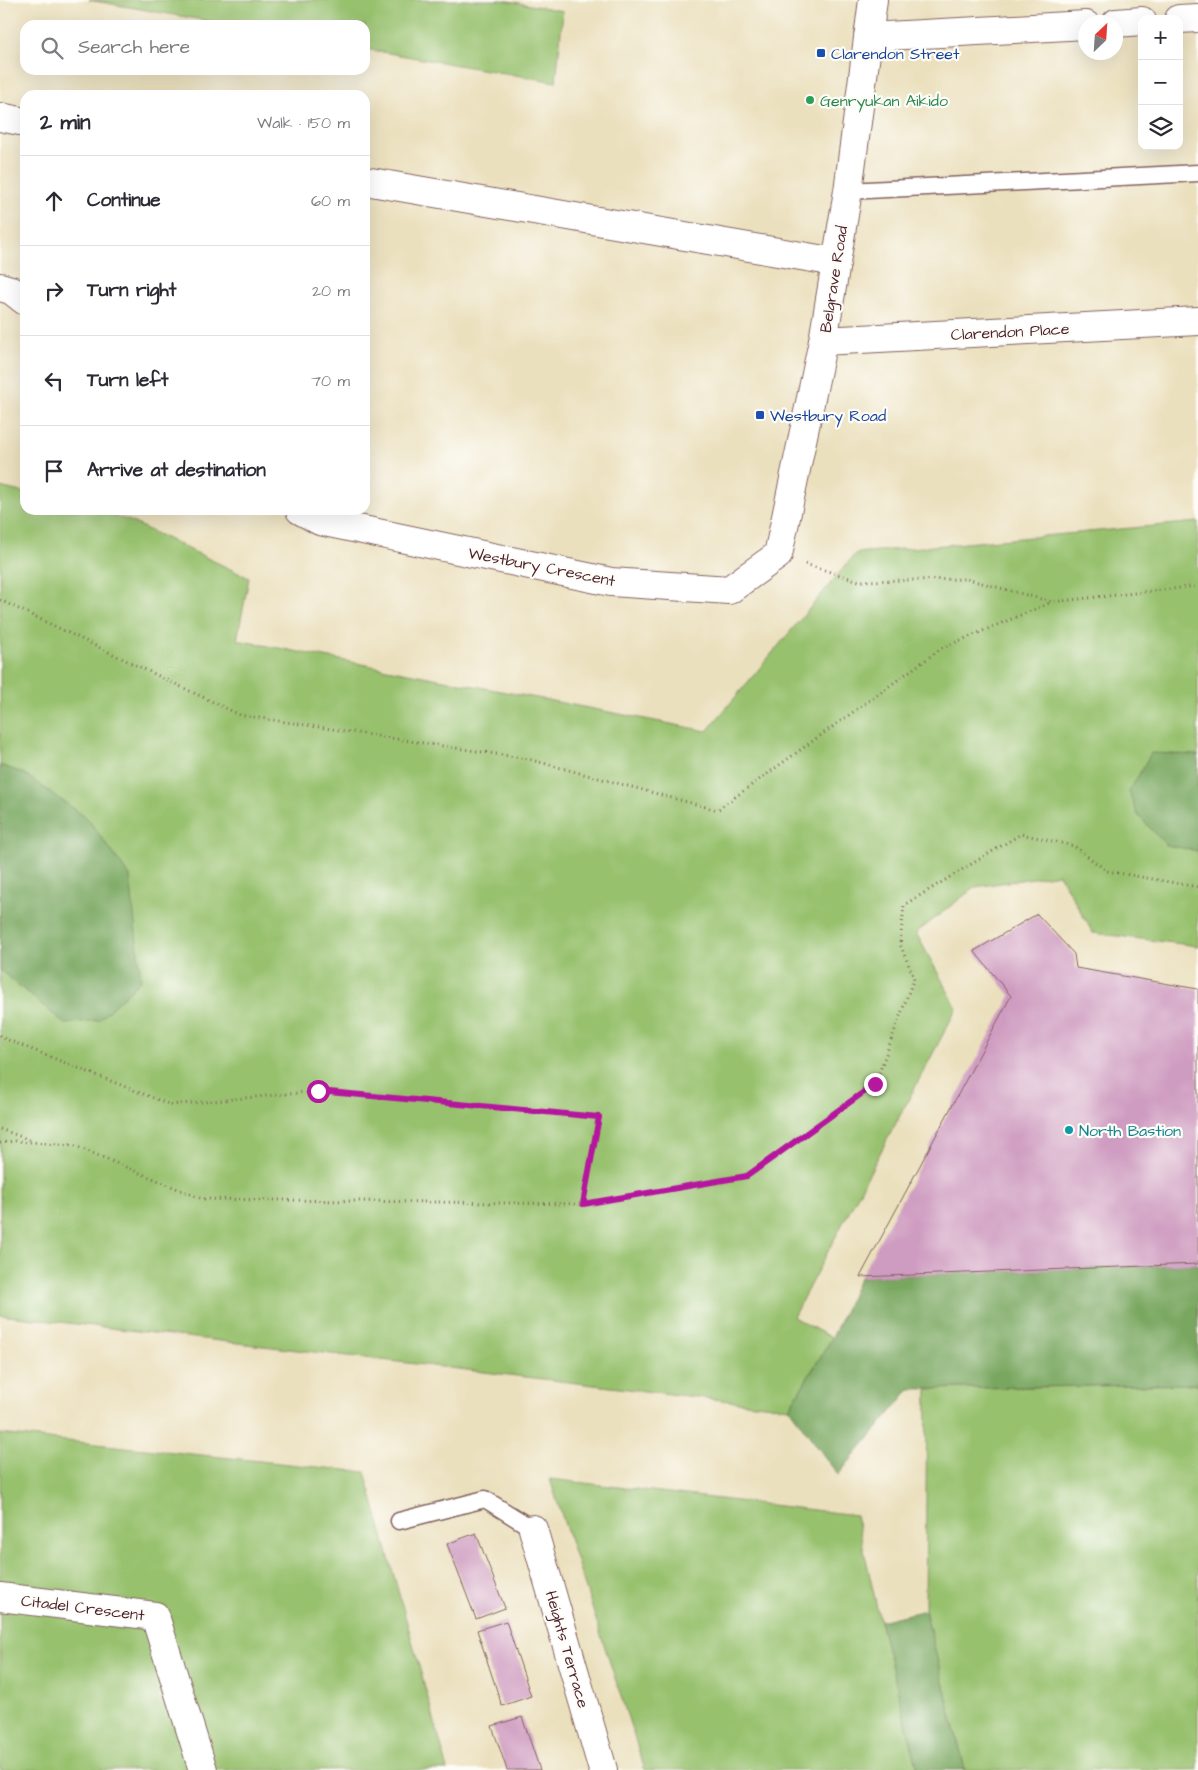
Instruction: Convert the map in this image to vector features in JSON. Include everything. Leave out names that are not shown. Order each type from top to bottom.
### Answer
[{"type":"street","name":"Belgrave Road","points":[[778,555],[823,341],[848,191],[873,0]]},
{"type":"street","points":[[1183,19],[1198,18]]},
{"type":"street","points":[[1123,23],[1138,22]]},
{"type":"street","points":[[868,37],[1078,25]]},
{"type":"street","points":[[0,117],[20,121]]},
{"type":"street","points":[[370,182],[836,262]]},
{"type":"street","points":[[0,287],[11,290],[20,298]]},
{"type":"street","name":"Clarendon Place","points":[[823,341],[1198,320]]},
{"type":"street","name":"Westbury Crescent","points":[[309,515],[320,521],[611,582],[729,590],[778,555]]},
{"type":"street","name":"Heights Terrace","points":[[533,1529],[603,1770]]},
{"type":"street","name":"Citadel Crescent","points":[[0,1597],[155,1616],[203,1770]]},
{"type":"lane","points":[[848,191],[1198,173]]},
{"type":"lane","points":[[399,1521],[485,1499],[533,1529]]},
{"type":"path","points":[[778,555],[859,581],[967,580],[1052,602]]},
{"type":"path","points":[[0,600],[240,715],[528,759],[717,810],[942,648],[1052,602],[1198,586]]},
{"type":"path","points":[[0,1143],[15,1141],[73,1144],[202,1199],[583,1204],[747,1176],[875,1084],[914,978],[900,944],[904,905],[1021,834],[1074,846],[1107,871],[1198,886]]},
{"type":"path","points":[[0,1035],[3,1038],[170,1105],[318,1091],[599,1117],[583,1204]]},
{"type":"path","points":[[0,1129],[34,1142]]},
{"type":"green space","points":[[89,0],[503,0],[563,11],[556,82],[370,50],[370,20],[203,20]]},
{"type":"green space","points":[[0,487],[20,492],[20,515],[109,515],[128,520],[249,578],[237,640],[707,731],[856,553],[1198,522],[1198,946],[1093,933],[1059,874],[975,887],[916,933],[957,1008],[793,1317],[832,1338],[789,1408],[0,1315]]},
{"type":"green space","points":[[1151,753],[1198,755],[1198,851],[1166,845],[1137,814],[1129,792]]},
{"type":"green space","points":[[0,765],[23,773],[87,818],[130,876],[141,980],[99,1020],[65,1024],[0,970]]},
{"type":"green space","points":[[1198,1264],[1198,1384],[910,1389],[838,1475],[789,1408],[832,1338],[860,1277]]},
{"type":"green space","points":[[1198,1384],[1198,1770],[965,1770],[925,1610],[927,1389]]},
{"type":"green space","points":[[0,1434],[365,1472],[448,1770],[0,1770]]},
{"type":"green space","points":[[550,1479],[856,1515],[880,1621],[918,1770],[645,1770]]},
{"type":"green space","points":[[925,1610],[965,1770],[918,1770],[880,1621]]},
{"type":"building","name":"North Bastion","points":[[1037,914],[1074,954],[1076,968],[1198,989],[1198,1264],[860,1277],[1011,996],[974,951]]},
{"type":"building","points":[[476,1533],[505,1608],[476,1619],[447,1544]]},
{"type":"building","points":[[506,1621],[531,1696],[502,1706],[477,1630]]},
{"type":"building","points":[[522,1717],[540,1770],[507,1770],[492,1726]]},
{"type":"place","name":"Clarendon Street","points":[[821,53]]},
{"type":"place","name":"Genryukan Aikido","points":[[810,100]]},
{"type":"place","name":"Westbury Road","points":[[760,415]]},
{"type":"place","name":"North Bastion","points":[[1069,1130]]},
{"type":"route","points":[[318,1091],[599,1117],[583,1204],[747,1176],[875,1084]]}]
